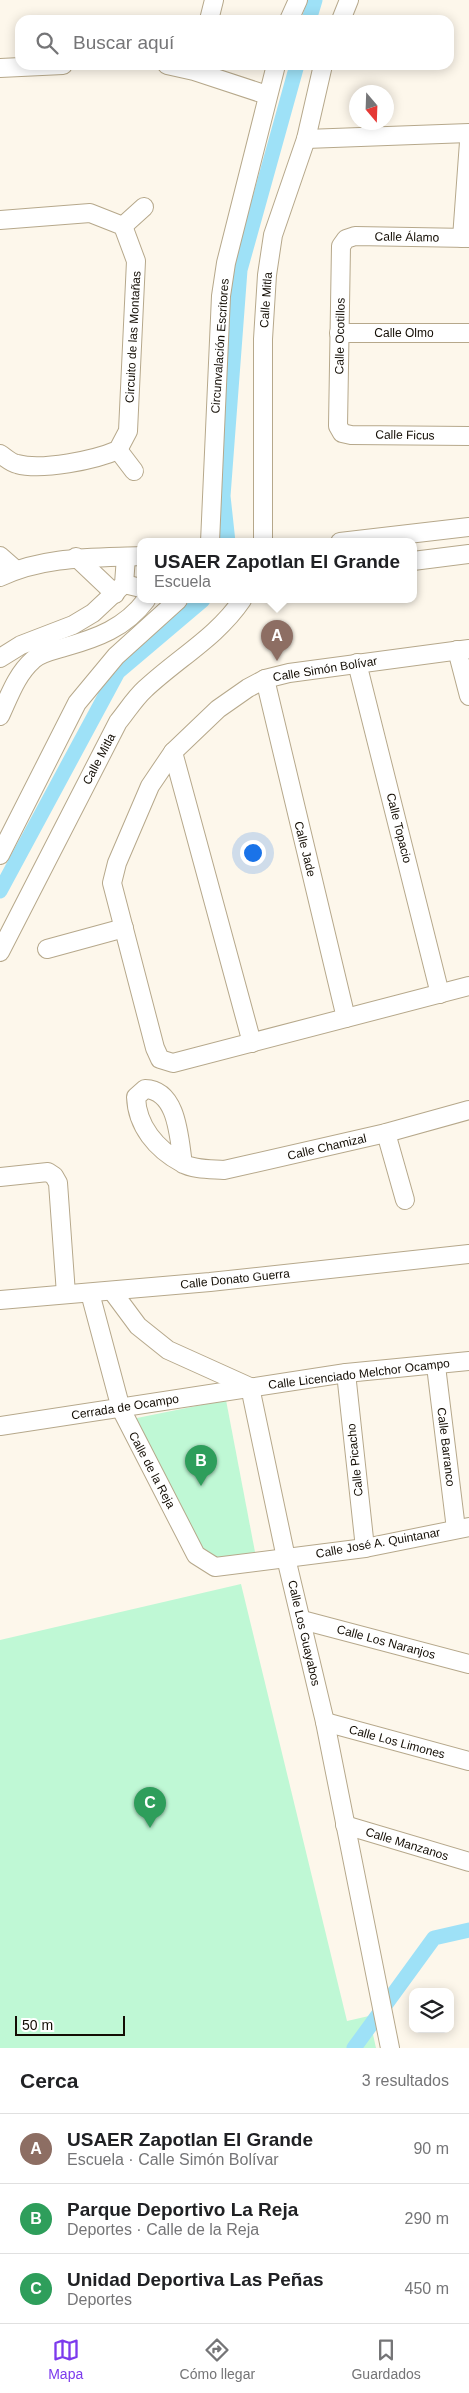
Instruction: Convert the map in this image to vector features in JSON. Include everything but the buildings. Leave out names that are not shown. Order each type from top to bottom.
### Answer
[{"type":"street","points":[[210,15],[214,0]]},
{"type":"street","points":[[291,15],[298,0]]},
{"type":"street","points":[[343,15],[349,0]]},
{"type":"street","points":[[0,68],[15,67]]},
{"type":"street","points":[[200,70],[267,95]]},
{"type":"street","name":"Circunvalación Escritores","points":[[210,538],[221,296],[226,263],[274,70]]},
{"type":"street","name":"Calle Mitla","points":[[263,538],[263,338],[267,275],[273,235],[306,139],[322,70]]},
{"type":"street","points":[[306,139],[469,133]]},
{"type":"street","points":[[466,238],[469,142]]},
{"type":"street","points":[[0,220],[90,213],[123,226],[144,207]]},
{"type":"street","name":"Circuito de las Montañas","points":[[118,450],[128,431],[136,261],[123,226]]},
{"type":"street","name":"Calle Álamo","points":[[346,239],[355,236],[466,238]]},
{"type":"street","name":"Calle Ocotillos","points":[[342,433],[338,426],[339,333],[342,246],[346,239]]},
{"type":"street","name":"Calle Olmo","points":[[339,333],[469,333]]},
{"type":"street","name":"Calle Ficus","points":[[342,433],[469,436]]},
{"type":"street","points":[[0,454],[17,464],[50,465],[98,459],[118,450],[134,471]]},
{"type":"street","points":[[374,538],[469,527]]},
{"type":"street","points":[[417,560],[469,554]]},
{"type":"street","points":[[0,556],[8,573],[52,560],[76,557],[133,556],[127,589],[73,625],[21,645],[0,658]]},
{"type":"street","points":[[76,557],[127,589]]},
{"type":"street","points":[[0,716],[21,672],[35,658],[116,629],[137,612],[144,603]]},
{"type":"street","points":[[0,855],[77,703],[116,656],[175,603]]},
{"type":"street","name":"Calle Mitla","points":[[0,952],[118,722],[144,689],[205,641],[231,616],[240,603]]},
{"type":"street","points":[[463,650],[469,696]]},
{"type":"street","name":"Calle Simón Bolívar","points":[[252,1043],[173,1063],[160,1059],[112,883],[117,863],[150,786],[173,752],[218,709],[248,688],[265,679],[289,673],[357,663],[463,650]]},
{"type":"street","name":"Calle Topacio","points":[[357,663],[440,994]]},
{"type":"street","name":"Calle Jade","points":[[265,679],[346,1018]]},
{"type":"street","points":[[173,752],[252,1043],[469,986]]},
{"type":"street","points":[[47,949],[124,928]]},
{"type":"street","name":"Calle Chamizal","points":[[183,1164],[203,1169],[224,1170],[386,1133],[469,1110]]},
{"type":"street","points":[[386,1133],[405,1200]]},
{"type":"street","points":[[0,1177],[48,1172],[54,1176],[58,1183],[66,1294]]},
{"type":"street","name":"Calle Donato Guerra","points":[[0,1300],[112,1291],[469,1254]]},
{"type":"street","points":[[112,1291],[138,1326],[168,1350],[250,1386]]},
{"type":"street","name":"Calle de la Reja","points":[[90,1293],[120,1408],[196,1555],[215,1567],[286,1558]]},
{"type":"street","name":"Calle Licenciado Melchor Ocampo","points":[[250,1386],[346,1373],[436,1366],[469,1361]]},
{"type":"street","name":"Calle Barranco","points":[[436,1366],[463,1528]]},
{"type":"street","name":"Calle Picacho","points":[[346,1373],[365,1548]]},
{"type":"street","name":"Cerrada de Ocampo","points":[[0,1426],[250,1386]]},
{"type":"street","name":"Calle Los Guayabos","points":[[250,1386],[286,1558],[325,1722],[376,1986],[390,2048]]},
{"type":"street","name":"Calle José A. Quintanar","points":[[286,1558],[365,1548],[463,1528]]},
{"type":"street","name":"Calle Los Naranjos","points":[[302,1620],[469,1664]]},
{"type":"street","name":"Calle Los Limones","points":[[325,1722],[469,1761]]},
{"type":"street","name":"Calle Manzanos","points":[[345,1825],[469,1862]]},
{"type":"green space","points":[[226,1400],[255,1552],[203,1562],[122,1421]]},
{"type":"green space","points":[[241,1584],[347,2021],[369,2016],[376,2048],[0,2048],[0,1640]]},
{"type":"waterway","points":[[310,15],[315,0]]},
{"type":"waterway","points":[[228,538],[223,496],[240,270],[296,70]]},
{"type":"waterway","points":[[0,891],[118,672],[199,603]]},
{"type":"waterway","points":[[354,2048],[434,1938],[469,1930]]},
{"type":"place","name":"USAER Zapotlan El Grande","points":[[277,661]]},
{"type":"place","name":"Parque Deportivo La Reja","points":[[201,1486]]},
{"type":"place","name":"Unidad Deportiva Las Peñas","points":[[150,1828]]}]
